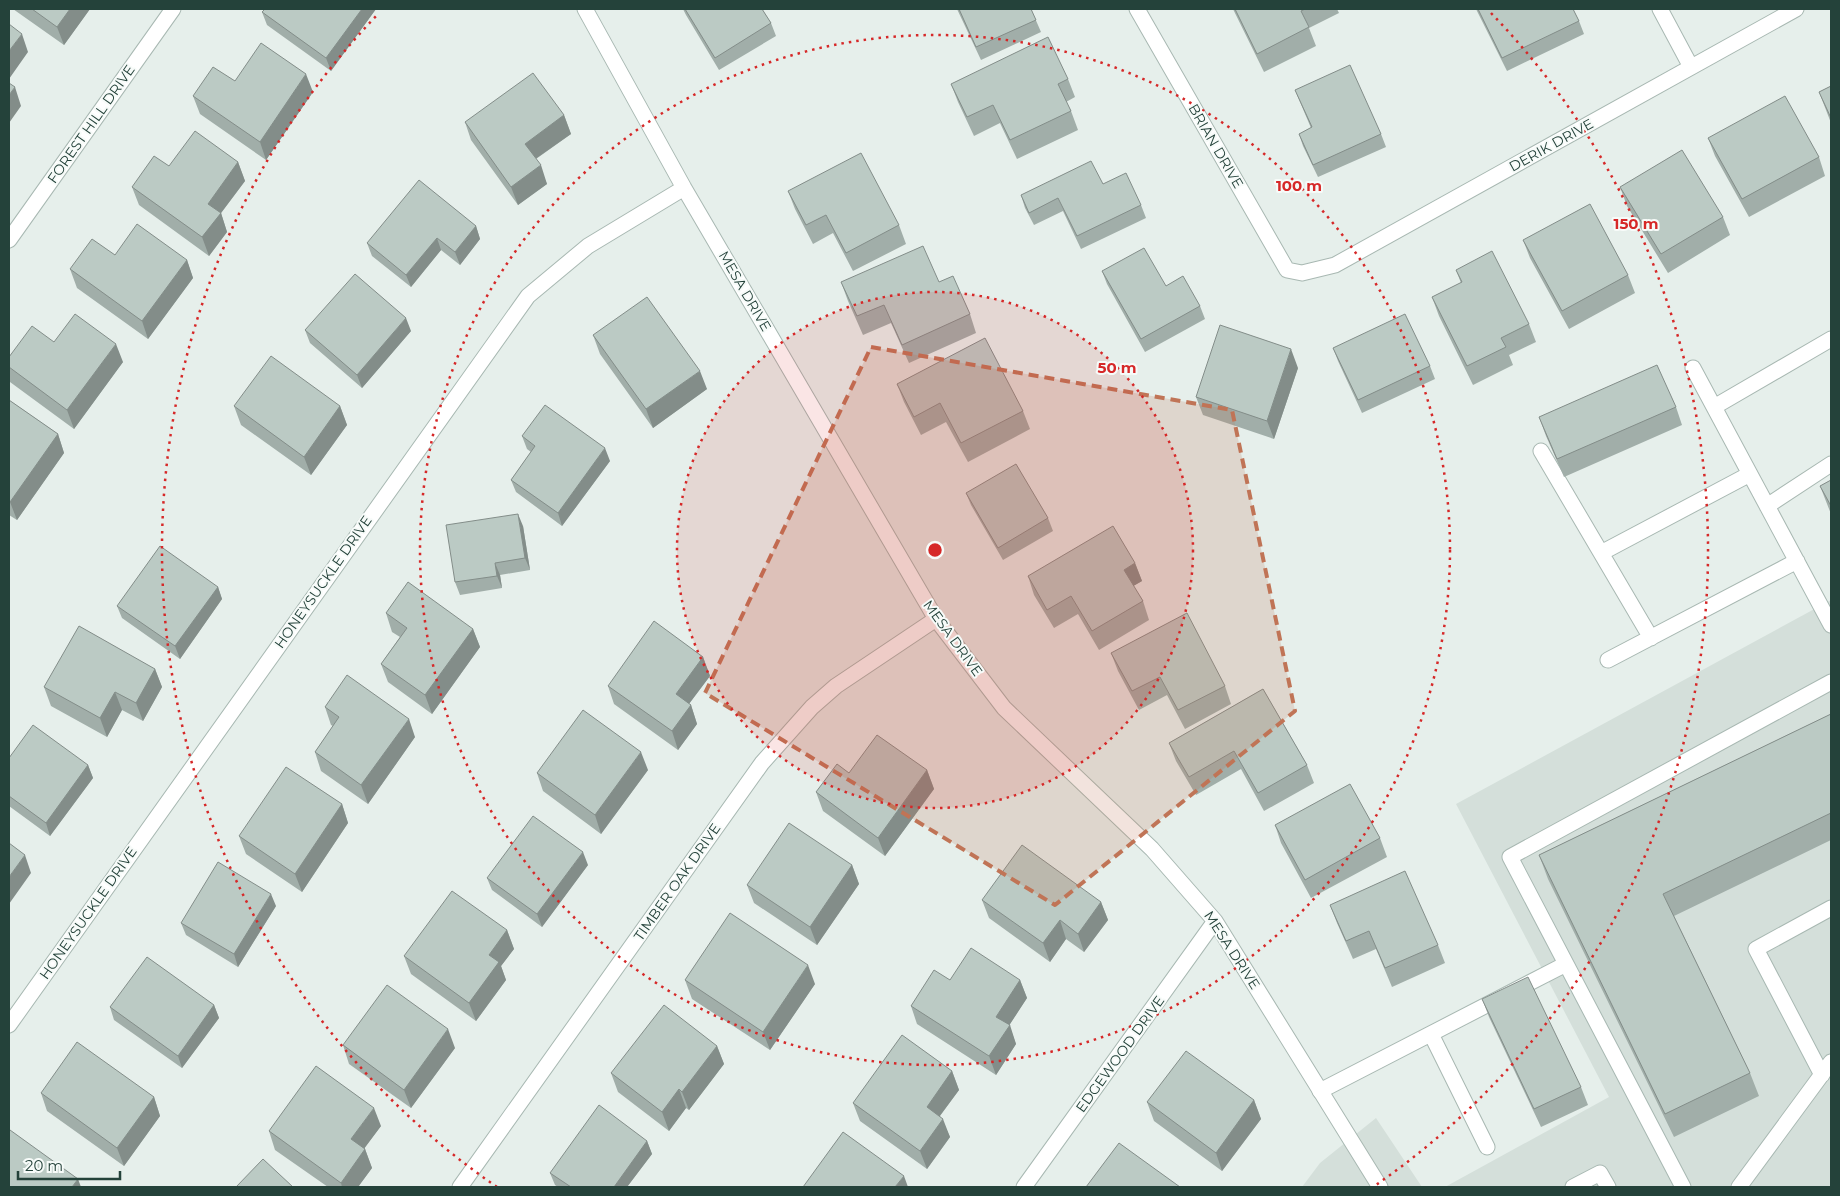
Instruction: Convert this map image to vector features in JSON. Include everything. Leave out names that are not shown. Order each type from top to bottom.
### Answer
[{"type":"street","name":"FOREST HILL DRIVE","points":[[9,240],[173,9]]},
{"type":"street","name":"MESA DRIVE","points":[[585,9],[684,188],[936,619],[1004,708],[1152,849],[1216,922],[1380,1187]]},
{"type":"street","name":"BRIAN DRIVE","points":[[1137,9],[1287,270],[1302,273]]},
{"type":"street","points":[[1660,9],[1691,67]]},
{"type":"street","name":"DERIK DRIVE","points":[[1302,273],[1335,265],[1796,9]]},
{"type":"street","name":"HONEYSUCKLE DRIVE","points":[[9,1025],[528,296],[588,246],[684,188]]},
{"type":"street","points":[[1714,406],[1831,339]]},
{"type":"street","points":[[1693,368],[1831,625]]},
{"type":"street","points":[[1541,451],[1651,638]]},
{"type":"street","points":[[1767,506],[1831,464]]},
{"type":"street","points":[[1600,553],[1750,474]]},
{"type":"street","points":[[1608,660],[1797,561]]},
{"type":"street","name":"TIMBER OAK DRIVE","points":[[460,1187],[762,763],[812,707],[836,686],[936,619]]},
{"type":"street","points":[[1683,1187],[1510,857],[1831,682]]},
{"type":"street","points":[[1822,1075],[1756,949],[1831,908]]},
{"type":"street","name":"EDGEWOOD DRIVE","points":[[1024,1187],[1216,922]]},
{"type":"street","points":[[1320,1090],[1566,964]]},
{"type":"street","points":[[1431,1034],[1487,1147]]},
{"type":"street","points":[[1739,1187],[1831,1062]]},
{"type":"street","points":[[1573,1187],[1600,1173],[1608,1187]]},
{"type":"highlighted area","points":[[871,347],[1232,410],[1295,711],[1055,905],[705,693]]},
{"type":"shaded area","points":[[1831,600],[1831,1187],[1445,1187],[1609,1097],[1456,804]]},
{"type":"shaded area","points":[[1376,1118],[1422,1187],[1302,1187],[1320,1163]]},
{"type":"building","points":[[32,9],[70,9],[57,27]]},
{"type":"building","points":[[265,9],[362,9],[326,58],[262,12]]},
{"type":"building","points":[[685,9],[762,9],[771,23],[715,58]]},
{"type":"building","points":[[959,9],[1031,9],[1036,20],[976,47]]},
{"type":"building","points":[[1235,9],[1305,9],[1301,11],[1309,27],[1257,54]]},
{"type":"building","points":[[1478,9],[1573,9],[1579,21],[1502,58]]},
{"type":"building","points":[[9,24],[22,34],[9,51]]},
{"type":"building","points":[[1048,37],[1068,79],[1058,84],[1071,111],[1010,140],[993,105],[967,117],[951,84]]},
{"type":"building","points":[[261,43],[306,74],[260,142],[193,96],[213,67],[235,81]]},
{"type":"building","points":[[1350,65],[1381,134],[1313,165],[1299,134],[1312,127],[1295,90]]},
{"type":"building","points":[[533,73],[564,115],[525,144],[541,165],[511,187],[465,122]]},
{"type":"building","points":[[9,83],[15,87],[9,95]]},
{"type":"building","points":[[1831,86],[1831,118],[1819,92]]},
{"type":"building","points":[[1785,96],[1819,157],[1742,199],[1708,138]]},
{"type":"building","points":[[195,131],[238,162],[208,204],[221,213],[202,237],[132,187],[154,156],[169,166]]},
{"type":"building","points":[[1682,150],[1723,217],[1661,254],[1620,187]]},
{"type":"building","points":[[861,153],[899,225],[846,253],[826,215],[806,225],[788,191]]},
{"type":"building","points":[[1091,161],[1103,184],[1126,173],[1141,205],[1077,236],[1058,198],[1029,213],[1021,195]]},
{"type":"building","points":[[419,180],[476,226],[455,252],[437,238],[406,275],[367,243]]},
{"type":"building","points":[[1590,204],[1628,275],[1562,311],[1523,240]]},
{"type":"building","points":[[137,224],[187,260],[142,321],[70,269],[92,239],[115,255]]},
{"type":"building","points":[[923,246],[939,282],[953,276],[970,314],[902,345],[884,305],[857,316],[841,282]]},
{"type":"building","points":[[1144,248],[1166,286],[1183,276],[1200,306],[1141,339],[1102,271]]},
{"type":"building","points":[[1492,251],[1529,324],[1501,338],[1506,347],[1467,366],[1432,297],[1462,282],[1456,270]]},
{"type":"building","points":[[355,274],[406,318],[357,375],[305,330]]},
{"type":"building","points":[[647,297],[700,371],[646,409],[593,335]]},
{"type":"building","points":[[75,314],[116,344],[67,410],[9,367],[9,357],[32,326],[54,342]]},
{"type":"building","points":[[1405,314],[1430,366],[1358,400],[1333,348]]},
{"type":"building","points":[[1220,325],[1291,349],[1267,421],[1196,397]]},
{"type":"building","points":[[985,338],[1023,411],[961,443],[940,403],[914,417],[897,384]]},
{"type":"building","points":[[271,356],[340,406],[304,457],[234,406]]},
{"type":"building","points":[[1657,365],[1676,407],[1557,459],[1539,417]]},
{"type":"building","points":[[9,400],[58,434],[10,502],[9,501]]},
{"type":"building","points":[[545,405],[605,448],[558,513],[511,480],[535,446],[522,436]]},
{"type":"building","points":[[1016,464],[1048,518],[998,548],[966,493]]},
{"type":"building","points":[[1831,480],[1831,506],[1820,486]]},
{"type":"building","points":[[518,514],[525,558],[495,563],[497,576],[455,582],[446,525]]},
{"type":"building","points":[[1113,526],[1135,563],[1124,570],[1143,601],[1092,631],[1071,596],[1047,610],[1028,576]]},
{"type":"building","points":[[160,546],[218,587],[175,646],[117,606]]},
{"type":"building","points":[[408,582],[473,629],[425,695],[381,664],[407,628],[386,613]]},
{"type":"building","points":[[1187,613],[1225,686],[1178,710],[1160,677],[1132,691],[1111,653]]},
{"type":"building","points":[[654,621],[703,657],[676,694],[691,705],[672,731],[608,686]]},
{"type":"building","points":[[79,626],[155,669],[136,703],[115,692],[100,718],[44,687]]},
{"type":"building","points":[[347,675],[409,719],[361,785],[315,752],[339,717],[325,707]]},
{"type":"building","points":[[1263,689],[1307,765],[1258,793],[1234,751],[1189,777],[1169,743]]},
{"type":"building","points":[[583,710],[641,752],[595,815],[537,773]]},
{"type":"building","points":[[1831,714],[1831,813],[1663,894],[1750,1073],[1665,1114],[1539,855]]},
{"type":"building","points":[[33,725],[88,765],[46,823],[9,796],[9,758]]},
{"type":"building","points":[[877,735],[927,770],[878,838],[816,792],[837,764],[849,773]]},
{"type":"building","points":[[286,767],[342,804],[295,874],[239,836]]},
{"type":"building","points":[[1350,784],[1380,838],[1305,880],[1275,825]]},
{"type":"building","points":[[533,816],[583,852],[537,914],[487,878]]},
{"type":"building","points":[[789,823],[852,865],[810,927],[747,885]]},
{"type":"building","points":[[9,843],[25,855],[9,877]]},
{"type":"building","points":[[1022,845],[1101,902],[1078,934],[1060,920],[1043,943],[982,900]]},
{"type":"building","points":[[218,862],[271,894],[234,954],[181,923]]},
{"type":"building","points":[[1405,871],[1438,945],[1385,968],[1369,931],[1346,941],[1330,905]]},
{"type":"building","points":[[452,891],[507,930],[489,955],[499,962],[469,1003],[404,956]]},
{"type":"building","points":[[730,913],[808,965],[763,1032],[685,980]]},
{"type":"building","points":[[971,948],[1020,980],[996,1017],[1010,1025],[989,1056],[911,1006],[934,970],[950,980]]},
{"type":"building","points":[[147,957],[214,1005],[178,1056],[110,1007]]},
{"type":"building","points":[[1528,977],[1581,1087],[1534,1109],[1482,999]]},
{"type":"building","points":[[387,985],[448,1029],[404,1090],[343,1045]]},
{"type":"building","points":[[664,1005],[717,1046],[682,1092],[679,1089],[662,1112],[611,1073]]},
{"type":"building","points":[[902,1035],[952,1071],[927,1107],[943,1119],[920,1151],[853,1103]]},
{"type":"building","points":[[77,1042],[154,1097],[117,1148],[41,1093]]},
{"type":"building","points":[[1186,1051],[1254,1100],[1216,1153],[1147,1102]]},
{"type":"building","points":[[316,1066],[374,1108],[351,1139],[365,1149],[341,1183],[269,1131]]},
{"type":"building","points":[[599,1105],[647,1141],[614,1187],[571,1187],[550,1173]]},
{"type":"building","points":[[10,1130],[78,1179],[72,1187],[9,1187]]},
{"type":"building","points":[[843,1132],[904,1176],[895,1187],[803,1187]]},
{"type":"building","points":[[1119,1143],[1180,1187],[1086,1187]]},
{"type":"building","points":[[263,1159],[293,1187],[236,1187]]}]
